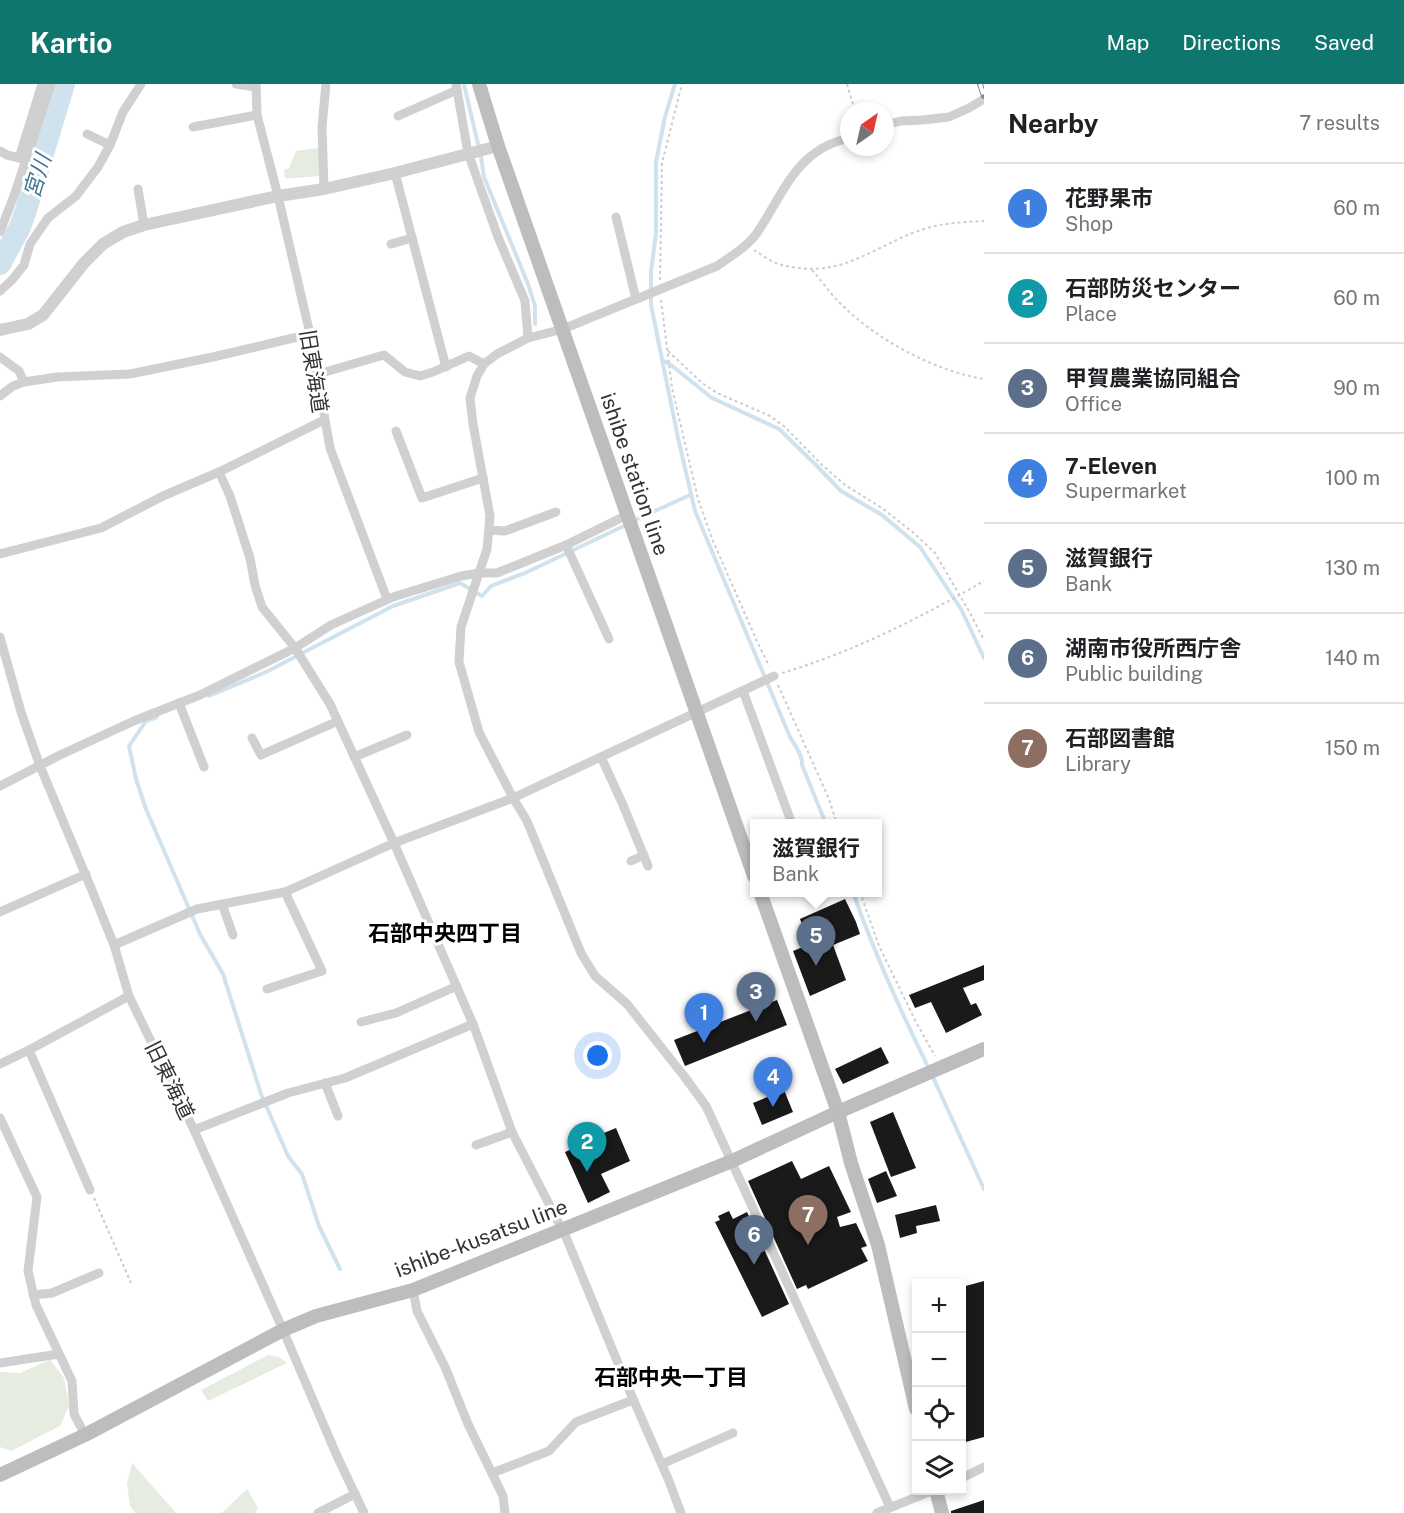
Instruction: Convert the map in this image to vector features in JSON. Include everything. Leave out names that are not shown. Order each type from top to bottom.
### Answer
[{"type":"main road","name":"ishibe station line","points":[[479,84],[498,146],[750,865]]},
{"type":"main road","points":[[762,897],[838,1112],[851,1163],[878,1245],[912,1392]]},
{"type":"main road","name":"ishibe-kusatsu line","points":[[0,1475],[85,1435],[284,1330],[316,1316],[413,1290],[732,1161],[984,1049]]},
{"type":"main road","points":[[936,1495],[942,1513]]},
{"type":"street","points":[[0,232],[4,226],[42,84]]},
{"type":"street","points":[[22,159],[51,84]]},
{"type":"street","points":[[0,291],[24,265],[30,244],[48,218],[76,196],[98,167],[110,145],[123,112],[141,84]]},
{"type":"street","points":[[236,84],[256,86]]},
{"type":"street","points":[[324,189],[322,127],[326,84]]},
{"type":"street","name":"旧東海道","points":[[0,554],[101,528],[324,420],[318,374],[278,196],[257,115],[256,86]]},
{"type":"street","points":[[398,116],[457,87],[468,153],[498,237],[525,301],[528,338]]},
{"type":"street","points":[[894,123],[949,117],[984,99]]},
{"type":"street","points":[[193,127],[257,115]]},
{"type":"street","points":[[87,134],[110,145]]},
{"type":"street","points":[[840,140],[815,152],[801,164],[756,234],[737,253],[717,266],[563,329],[528,338],[496,354],[484,364],[477,376],[470,398],[490,516],[489,530],[487,549],[461,627],[459,662],[479,732],[527,821],[581,953],[595,976],[627,1004],[706,1106],[890,1507]]},
{"type":"street","points":[[0,330],[28,324],[43,315],[84,263],[103,244],[123,232],[144,225],[394,173],[498,146]]},
{"type":"street","points":[[0,151],[22,159]]},
{"type":"street","points":[[394,173],[446,366]]},
{"type":"street","points":[[138,189],[144,225]]},
{"type":"street","points":[[616,217],[636,299]]},
{"type":"street","points":[[391,244],[412,238]]},
{"type":"street","points":[[0,396],[13,386],[24,382],[57,377],[130,374],[309,334]]},
{"type":"street","points":[[318,374],[384,355],[405,372],[420,376],[469,356],[484,364]]},
{"type":"street","points":[[0,357],[19,372],[24,382]]},
{"type":"street","points":[[324,420],[330,448],[387,599]]},
{"type":"street","points":[[396,431],[422,498],[483,478]]},
{"type":"street","points":[[219,472],[230,496],[250,558],[262,607],[295,648],[330,704],[457,986],[512,1132],[562,1229],[681,1513]]},
{"type":"street","points":[[489,530],[505,531],[556,512]]},
{"type":"street","points":[[0,786],[136,720],[200,695],[295,648],[332,625],[387,599],[460,576],[497,573],[566,545],[627,514]]},
{"type":"street","points":[[566,545],[609,639]]},
{"type":"street","name":"旧東海道","points":[[0,637],[2,652],[40,766],[114,945],[129,996],[195,1130],[364,1513]]},
{"type":"street","points":[[114,945],[197,909],[285,892],[394,843],[513,798],[774,676]]},
{"type":"street","points":[[743,691],[790,819]]},
{"type":"street","points":[[179,703],[204,767]]},
{"type":"street","points":[[252,738],[261,755],[338,722]]},
{"type":"street","points":[[354,757],[407,735]]},
{"type":"street","points":[[601,757],[648,866]]},
{"type":"street","points":[[631,861],[644,855]]},
{"type":"street","points":[[0,912],[86,874]]},
{"type":"street","points":[[267,989],[322,971],[285,892]]},
{"type":"street","points":[[222,904],[233,935]]},
{"type":"street","points":[[361,1022],[396,1012],[457,986]]},
{"type":"street","points":[[0,1064],[129,996]]},
{"type":"street","points":[[195,1130],[288,1093],[345,1078],[473,1024]]},
{"type":"street","points":[[29,1050],[90,1190]]},
{"type":"street","points":[[325,1083],[338,1116]]},
{"type":"street","points":[[0,1118],[37,1197],[28,1271],[36,1305],[72,1381],[75,1414],[85,1435]]},
{"type":"street","points":[[476,1145],[512,1132]]},
{"type":"street","points":[[33,1294],[52,1293],[99,1273]]},
{"type":"street","points":[[413,1290],[417,1311],[503,1496],[505,1513]]},
{"type":"street","points":[[0,1363],[59,1354]]},
{"type":"street","points":[[492,1473],[549,1451],[576,1422],[633,1400]]},
{"type":"street","points":[[662,1464],[733,1433]]},
{"type":"street","points":[[966,1476],[984,1467]]},
{"type":"street","points":[[318,1513],[355,1494]]},
{"type":"street","points":[[877,1513],[924,1495]]},
{"type":"path","points":[[682,84],[662,163],[659,288],[672,388],[698,499],[713,541],[829,799],[835,819]]},
{"type":"path","points":[[847,84],[852,102]]},
{"type":"path","points":[[745,245],[773,262],[812,270],[850,262],[920,230],[948,223],[984,220]]},
{"type":"path","points":[[812,270],[840,304],[861,322],[909,353],[936,366],[984,380]]},
{"type":"path","points":[[668,351],[702,383],[717,393],[771,416],[844,484],[882,508],[915,534],[935,553],[984,640]]},
{"type":"path","points":[[774,676],[867,643],[960,596],[984,581]]},
{"type":"path","points":[[862,897],[879,946],[916,1022],[942,1067]]},
{"type":"path","points":[[90,1190],[130,1283]]},
{"type":"shaded area","points":[[319,148],[319,176],[285,178],[284,170],[289,168],[296,151]]},
{"type":"shaded area","points":[[268,1355],[279,1357],[287,1363],[208,1401],[201,1390]]},
{"type":"shaded area","points":[[50,1360],[64,1378],[69,1406],[60,1426],[11,1451],[0,1447],[0,1372],[20,1373]]},
{"type":"shaded area","points":[[132,1463],[176,1513],[135,1513],[130,1506],[127,1484]]},
{"type":"shaded area","points":[[247,1489],[258,1508],[255,1513],[222,1513]]},
{"type":"building","points":[[845,899],[860,934],[833,945],[846,980],[810,996],[793,951],[810,944],[800,919]]},
{"type":"building","points":[[984,965],[984,980],[963,988],[971,1005],[976,1003],[982,1015],[946,1033],[931,1002],[915,1008],[909,995]]},
{"type":"building","points":[[777,1000],[787,1025],[685,1066],[674,1040]]},
{"type":"building","points":[[881,1047],[889,1063],[843,1084],[835,1069]]},
{"type":"building","points":[[784,1090],[793,1112],[762,1125],[753,1103]]},
{"type":"building","points":[[893,1112],[916,1168],[891,1177],[870,1122]]},
{"type":"building","points":[[616,1128],[630,1161],[601,1174],[610,1192],[588,1203],[565,1152]]},
{"type":"building","points":[[792,1161],[801,1179],[829,1166],[851,1212],[837,1217],[840,1227],[856,1223],[867,1246],[861,1248],[868,1261],[808,1289],[806,1285],[797,1289],[748,1181]]},
{"type":"building","points":[[886,1171],[897,1196],[877,1203],[868,1179]]},
{"type":"building","points":[[936,1205],[940,1221],[916,1226],[917,1233],[900,1238],[895,1215]]},
{"type":"building","points":[[729,1211],[733,1219],[747,1212],[789,1304],[762,1317],[715,1222],[720,1220],[718,1216]]},
{"type":"building","points":[[984,1281],[984,1437],[966,1442],[966,1333],[966,1286]]},
{"type":"building","points":[[984,1500],[984,1513],[951,1513],[951,1511]]},
{"type":"waterway","name":"宮川","points":[[0,264],[20,227],[64,84]]},
{"type":"waterway","points":[[464,84],[484,177],[528,284],[535,306],[535,324]]},
{"type":"waterway","points":[[675,84],[665,117],[656,162],[656,233],[651,272],[651,305],[695,511],[790,737],[800,754],[802,765],[824,819]]},
{"type":"waterway","points":[[662,360],[712,398],[779,429],[841,491],[882,515],[920,547],[961,609],[984,658]]},
{"type":"waterway","points":[[633,521],[690,495]]},
{"type":"waterway","points":[[209,696],[266,672],[393,606],[460,583],[482,596],[491,586],[525,573],[626,525]]},
{"type":"waterway","points":[[157,717],[146,721],[129,746],[136,779],[146,809],[200,934],[223,974],[261,1094],[288,1156],[302,1174],[319,1226],[340,1269]]},
{"type":"waterway","points":[[855,897],[888,982],[929,1069]]},
{"type":"waterway","points":[[932,1075],[984,1189]]},
{"type":"railway","points":[[980,84],[984,96]]},
{"type":"place","name":"滋賀銀行","points":[[816,966]]},
{"type":"place","name":"甲賀農業協同組合","points":[[756,1022]]},
{"type":"place","name":"花野果市","points":[[704,1043]]},
{"type":"place","name":"7-Eleven","points":[[773,1107]]},
{"type":"place","name":"石部防災センター","points":[[587,1172]]},
{"type":"place","name":"石部図書館","points":[[808,1245]]},
{"type":"place","name":"湖南市役所西庁舎","points":[[754,1265]]},
{"type":"district","name":"石部中央四丁目","points":[[445,933]]},
{"type":"district","name":"石部中央一丁目","points":[[671,1377]]}]
